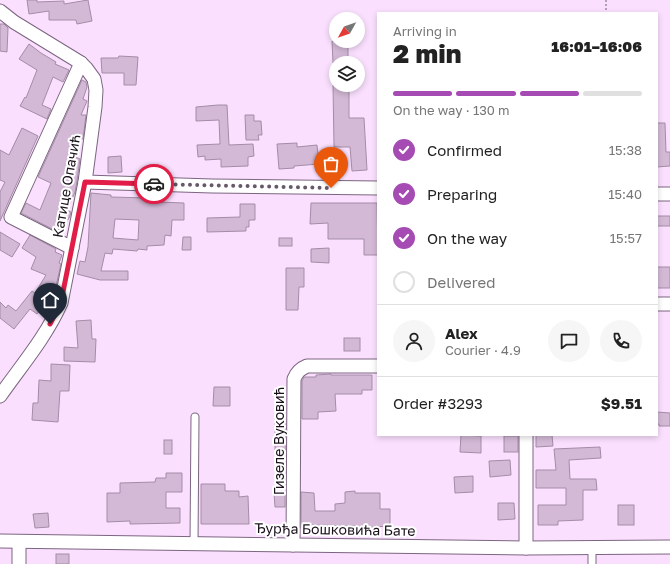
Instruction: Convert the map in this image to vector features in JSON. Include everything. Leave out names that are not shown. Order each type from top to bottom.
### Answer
[{"type":"street","name":"Катице Опачић","points":[[0,11],[14,22],[81,63],[94,79],[96,90],[85,182],[63,292],[56,314],[0,396]]},
{"type":"street","points":[[72,248],[11,217],[81,63]]},
{"type":"street","points":[[85,182],[212,186],[377,188]]},
{"type":"street","points":[[658,194],[670,194]]},
{"type":"street","points":[[658,304],[670,304]]},
{"type":"street","name":"Гизеле Вуковић","points":[[293,545],[294,379],[296,374],[307,366],[377,366]]},
{"type":"street","points":[[526,436],[526,548]]},
{"type":"street","name":"Ђурђа Бошковића Бате","points":[[0,541],[526,548],[670,547]]},
{"type":"street","points":[[18,564],[19,542]]},
{"type":"lane","points":[[194,544],[195,417]]},
{"type":"lane","points":[[592,548],[592,564]]},
{"type":"path","points":[[606,0],[606,12]]},
{"type":"building","points":[[27,0],[37,0],[37,2],[64,1],[64,4],[88,0],[92,21],[77,24],[76,20],[49,20],[49,11],[29,14]]},
{"type":"building","points":[[0,24],[4,24],[8,28],[7,52],[0,51]]},
{"type":"building","points":[[29,44],[56,62],[55,64],[69,70],[63,82],[53,77],[42,105],[51,109],[47,119],[20,106],[25,97],[26,98],[37,70],[19,59]]},
{"type":"building","points":[[332,48],[348,48],[348,56],[333,56]]},
{"type":"building","points":[[119,56],[138,57],[136,85],[124,85],[124,73],[102,73],[101,58],[118,58]]},
{"type":"building","points":[[82,80],[86,82],[87,87],[83,99],[87,101],[81,115],[86,115],[83,139],[76,137],[68,154],[80,159],[77,181],[75,192],[67,210],[71,212],[70,216],[68,220],[64,218],[58,232],[21,213],[26,203],[40,210],[51,183],[38,177]]},
{"type":"building","points":[[333,92],[349,92],[349,118],[364,118],[367,170],[352,171],[350,147],[334,147]]},
{"type":"building","points":[[227,105],[229,145],[253,144],[254,156],[248,157],[248,166],[221,167],[221,159],[205,160],[205,156],[198,157],[197,145],[220,144],[219,120],[196,121],[196,107]]},
{"type":"building","points":[[245,115],[254,115],[254,121],[261,121],[262,135],[258,135],[259,140],[246,140]]},
{"type":"building","points":[[658,123],[665,123],[666,152],[670,152],[670,166],[658,167]]},
{"type":"building","points":[[22,128],[38,136],[0,221],[0,192],[5,182],[0,180],[0,150],[9,155]]},
{"type":"building","points":[[297,143],[297,147],[317,145],[319,164],[279,169],[277,144]]},
{"type":"building","points":[[121,156],[122,172],[108,173],[108,157]]},
{"type":"building","points":[[91,193],[111,195],[111,197],[148,198],[148,196],[158,196],[158,202],[184,203],[184,220],[172,220],[171,236],[165,235],[164,245],[147,246],[147,250],[138,249],[137,251],[113,249],[112,254],[105,253],[101,271],[128,271],[128,280],[100,280],[77,274],[80,261],[85,262],[88,247]],"holes":[[[115,219],[139,220],[138,240],[113,238]]]},
{"type":"building","points":[[311,203],[377,203],[377,255],[364,255],[364,239],[328,239],[328,223],[310,224]]},
{"type":"building","points":[[240,204],[255,204],[255,220],[249,220],[249,227],[246,227],[246,231],[207,232],[207,218],[240,217]]},
{"type":"building","points":[[658,216],[670,216],[670,226],[658,226]]},
{"type":"building","points":[[0,232],[20,244],[12,257],[0,250]]},
{"type":"building","points":[[30,235],[56,249],[55,252],[62,255],[59,263],[61,264],[54,295],[51,301],[49,299],[37,314],[30,309],[14,329],[0,318],[0,302],[6,308],[8,305],[16,311],[32,291],[35,293],[46,275],[31,269],[36,257],[22,248]]},
{"type":"building","points":[[183,237],[191,237],[191,250],[182,250]]},
{"type":"building","points":[[279,238],[292,238],[292,246],[279,246]]},
{"type":"building","points":[[329,248],[329,263],[311,262],[311,249]]},
{"type":"building","points":[[658,267],[670,267],[670,288],[658,288]]},
{"type":"building","points":[[286,268],[304,268],[304,287],[299,287],[298,310],[286,310]]},
{"type":"building","points":[[91,320],[92,339],[96,339],[95,362],[64,361],[64,347],[78,348],[76,321]]},
{"type":"building","points":[[344,338],[360,338],[360,351],[344,351]]},
{"type":"building","points":[[51,364],[70,365],[69,391],[60,391],[58,422],[32,420],[33,403],[38,403],[39,380],[51,381]]},
{"type":"building","points":[[316,375],[372,375],[372,390],[362,390],[362,394],[335,394],[336,411],[318,412],[318,419],[302,419],[302,381],[304,377],[316,377]]},
{"type":"building","points":[[214,387],[230,387],[230,406],[213,406]]},
{"type":"building","points":[[658,412],[670,413],[670,426],[659,426]]},
{"type":"building","points":[[275,419],[286,420],[286,450],[275,450]]},
{"type":"building","points":[[461,436],[481,436],[481,453],[460,452]]},
{"type":"building","points":[[504,436],[518,436],[518,452],[504,452]]},
{"type":"building","points":[[536,436],[552,436],[553,446],[536,447]]},
{"type":"building","points":[[164,440],[172,440],[172,454],[164,454]]},
{"type":"building","points":[[600,447],[601,458],[569,460],[570,479],[596,479],[597,490],[583,490],[583,520],[558,521],[558,525],[538,525],[538,505],[566,505],[566,488],[536,488],[536,470],[556,470],[554,449]]},
{"type":"building","points":[[510,460],[511,475],[490,477],[489,461]]},
{"type":"building","points":[[166,473],[182,473],[182,492],[166,492],[166,508],[180,508],[180,523],[130,524],[130,521],[107,522],[107,493],[120,493],[120,483],[155,482],[156,478],[166,478]]},
{"type":"building","points":[[473,476],[473,492],[455,493],[454,477]]},
{"type":"building","points":[[201,484],[225,484],[225,491],[239,491],[239,497],[248,496],[249,524],[201,524]]},
{"type":"building","points":[[355,491],[355,493],[380,493],[380,509],[390,509],[390,526],[359,528],[359,526],[308,525],[308,528],[301,528],[301,492],[314,493],[315,511],[335,511],[335,504],[345,503],[345,492]]},
{"type":"building","points":[[285,492],[285,507],[275,507],[274,493]]},
{"type":"building","points":[[498,503],[514,503],[515,519],[498,520]]},
{"type":"building","points":[[618,505],[634,505],[634,525],[618,525]]},
{"type":"building","points":[[48,513],[49,527],[35,528],[33,514]]},
{"type":"building","points":[[56,554],[69,554],[69,564],[56,564]]},
{"type":"way so far","points":[[154,184],[331,188]]},
{"type":"route","points":[[50,324],[61,303],[85,182],[154,184]]}]
